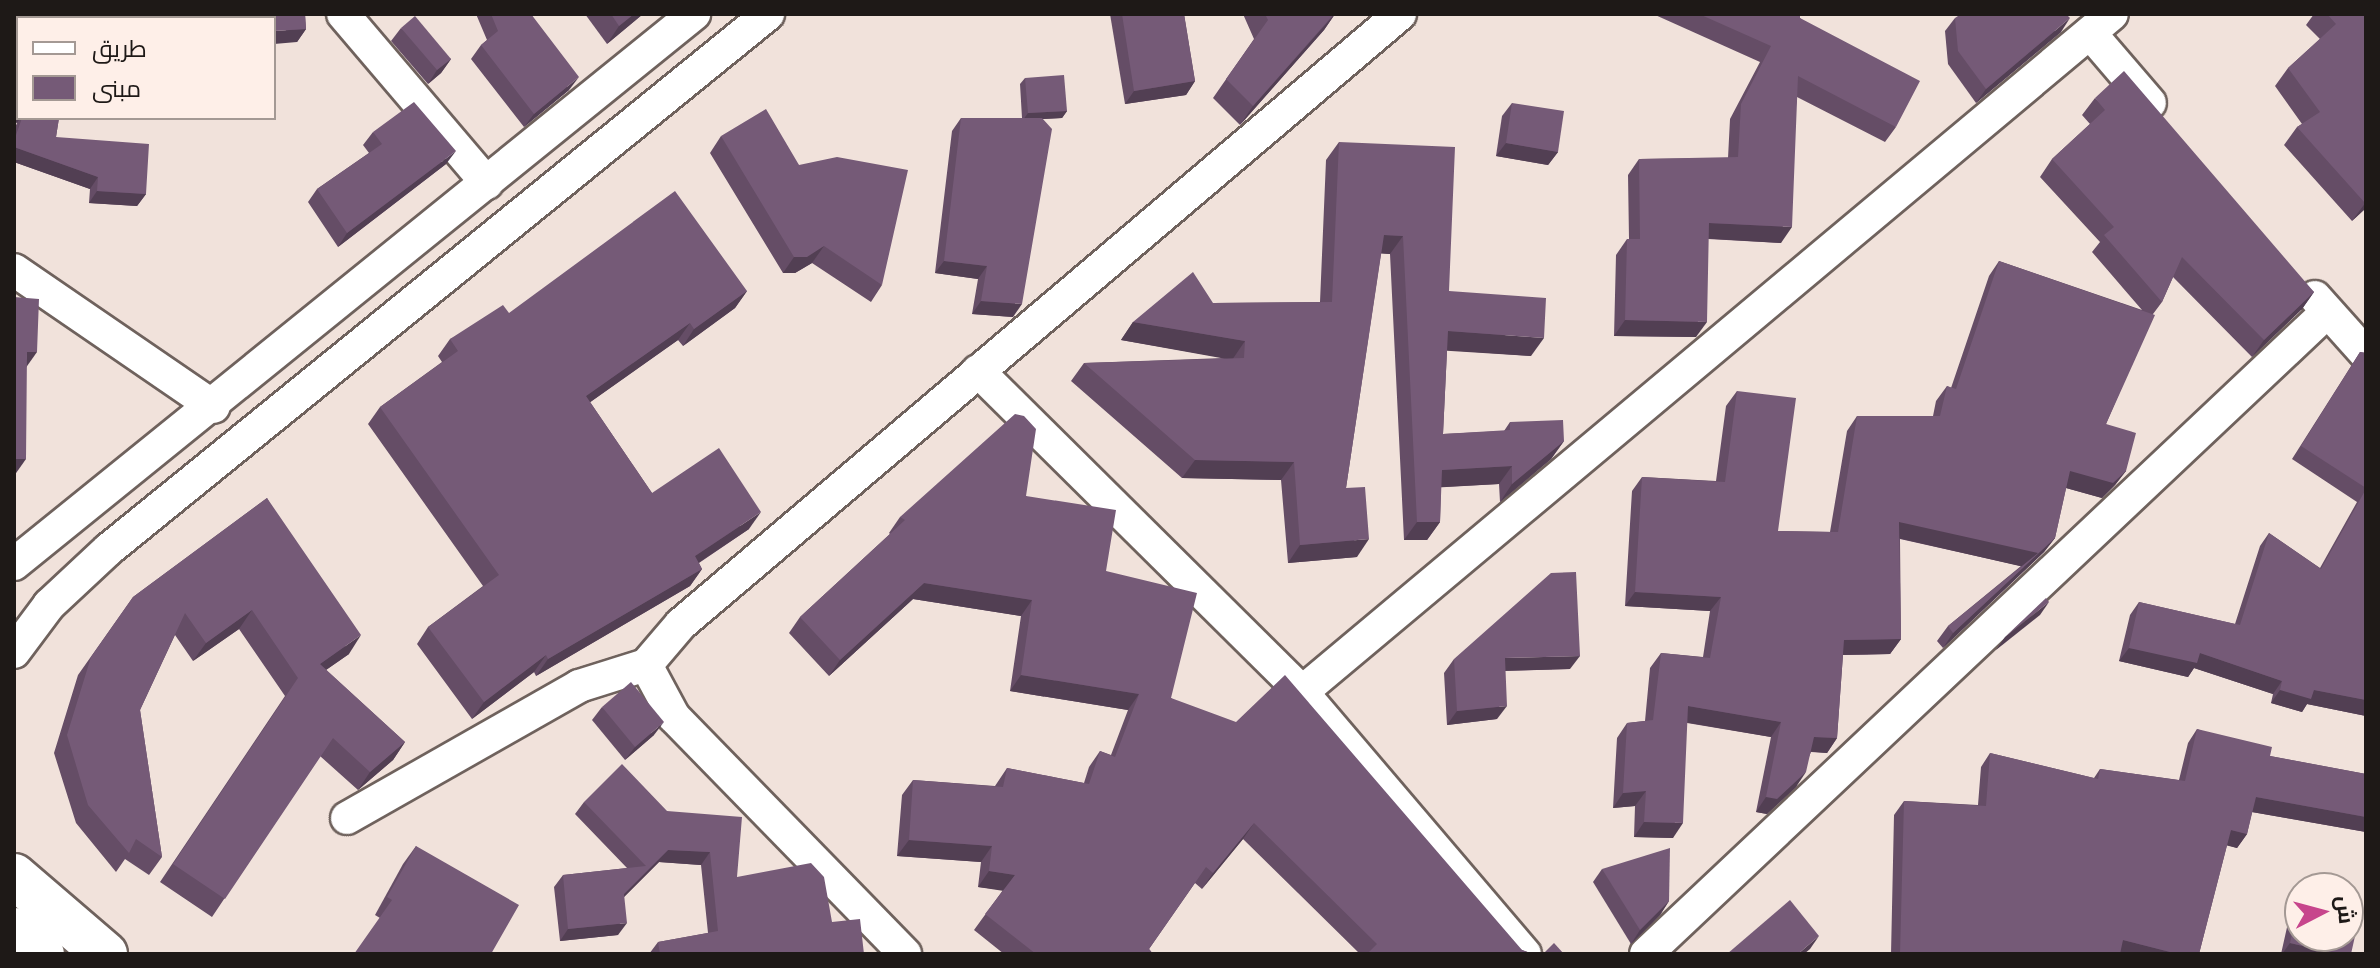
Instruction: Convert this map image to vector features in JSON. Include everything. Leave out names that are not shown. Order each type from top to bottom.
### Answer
[{"type":"street","points":[[343,14],[487,183]]},
{"type":"street","points":[[14,564],[214,407],[694,14]]},
{"type":"street","points":[[14,652],[49,605],[109,549],[768,14]]},
{"type":"street","points":[[347,818],[579,686],[646,665],[681,624],[1400,14]]},
{"type":"street","points":[[1302,692],[2101,23],[2173,130]]},
{"type":"street","points":[[14,270],[214,407]]},
{"type":"street","points":[[2297,275],[2366,354]]},
{"type":"street","points":[[1646,954],[2327,312]]},
{"type":"street","points":[[978,371],[1302,692],[1525,954]]},
{"type":"street","points":[[646,665],[674,717],[905,954]]},
{"type":"street","points":[[14,876],[105,954]]},
{"type":"street","points":[[14,930],[42,954]]},
{"type":"building","points":[[14,14],[141,14],[16,16],[14,109]]},
{"type":"building","points":[[305,14],[306,29],[276,31],[276,16],[217,16]]},
{"type":"building","points":[[491,14],[531,14],[579,77],[534,114],[481,45],[498,31]]},
{"type":"building","points":[[611,14],[634,14],[619,26]]},
{"type":"building","points":[[1122,14],[1184,14],[1195,81],[1134,91]]},
{"type":"building","points":[[1265,14],[1334,14],[1253,106],[1226,79],[1268,20]]},
{"type":"building","points":[[1699,14],[1800,14],[1800,18],[1920,81],[1896,127],[1798,76],[1792,227],[1709,223],[1707,322],[1625,320],[1627,239],[1640,239],[1639,159],[1738,157],[1741,104],[1771,46]]},
{"type":"building","points":[[1961,14],[2066,14],[2070,18],[1986,89],[1958,51],[1955,18]]},
{"type":"building","points":[[2327,14],[2366,14],[2365,203],[2297,127],[2320,112],[2288,68],[2336,24]]},
{"type":"building","points":[[415,16],[451,59],[437,70],[401,28]]},
{"type":"building","points":[[2124,71],[2314,292],[2264,340],[2182,257],[2162,302],[2104,235],[2114,227],[2052,159],[2105,110],[2095,98]]},
{"type":"building","points":[[1064,75],[1067,111],[1028,113],[1025,78]]},
{"type":"building","points":[[414,102],[456,151],[347,233],[317,189],[382,144],[373,132]]},
{"type":"building","points":[[1512,103],[1564,111],[1558,152],[1506,143]]},
{"type":"building","points":[[766,109],[799,165],[837,157],[908,170],[882,285],[824,246],[807,257],[794,257],[721,136]]},
{"type":"building","points":[[961,118],[1042,118],[1052,129],[1022,304],[981,301],[987,266],[944,261]]},
{"type":"building","points":[[21,120],[59,120],[56,137],[149,144],[146,194],[97,191],[98,177],[14,147]]},
{"type":"building","points":[[1339,142],[1455,147],[1449,291],[1546,298],[1544,338],[1448,331],[1443,434],[1510,430],[1510,422],[1563,420],[1564,441],[1512,484],[1512,466],[1442,470],[1440,522],[1417,522],[1403,236],[1384,235],[1346,488],[1365,487],[1369,539],[1300,545],[1294,462],[1195,460],[1084,363],[1244,358],[1245,341],[1133,322],[1193,272],[1213,303],[1332,302]]},
{"type":"building","points":[[675,191],[747,291],[694,329],[690,323],[586,396],[652,493],[719,448],[761,512],[695,556],[702,569],[548,659],[546,655],[484,702],[428,627],[499,575],[380,407],[458,351],[450,339],[503,305],[509,313]]},
{"type":"building","points":[[1999,261],[2155,315],[2106,424],[2136,433],[2126,471],[2113,483],[2070,471],[2055,538],[1953,633],[1948,626],[2038,553],[1899,522],[1901,639],[1844,640],[1837,738],[1814,737],[1806,772],[1777,799],[1766,797],[1781,722],[1688,706],[1683,823],[1644,822],[1646,791],[1623,793],[1627,723],[1653,720],[1661,653],[1710,658],[1721,597],[1635,592],[1642,477],[1725,482],[1737,391],[1796,398],[1778,531],[1838,532],[1857,416],[1940,416],[1947,386],[1956,389]]},
{"type":"building","points":[[14,297],[39,299],[37,352],[27,352],[26,459],[14,459]]},
{"type":"building","points":[[2360,352],[2366,353],[2366,488],[2301,446]]},
{"type":"building","points":[[1015,414],[1024,416],[1036,429],[1026,496],[1116,510],[1106,571],[1197,593],[1171,698],[1236,722],[1285,675],[1522,950],[1533,954],[1371,954],[1369,952],[1377,944],[1254,823],[1213,873],[1206,867],[1149,949],[1153,954],[1036,954],[985,914],[1015,875],[989,871],[992,846],[909,840],[913,780],[1003,787],[1007,768],[1089,784],[1100,751],[1115,757],[1139,694],[1021,675],[1032,600],[924,583],[840,660],[800,617],[905,520],[900,517]]},
{"type":"building","points":[[2366,489],[2366,700],[2314,690],[2311,699],[2280,690],[2282,681],[2200,653],[2197,663],[2129,648],[2139,602],[2240,625],[2269,533],[2321,569]]},
{"type":"building","points":[[267,498],[361,635],[320,664],[405,742],[370,772],[333,738],[225,899],[173,864],[298,678],[252,610],[206,643],[185,613],[140,710],[162,857],[136,839],[129,853],[88,805],[67,735],[91,657],[133,597]]},
{"type":"building","points":[[1576,572],[1580,656],[1505,658],[1507,706],[1457,711],[1454,659],[1551,573]]},
{"type":"building","points":[[2046,598],[2049,602],[2005,637]]},
{"type":"building","points":[[631,682],[664,722],[635,747],[602,707]]},
{"type":"building","points":[[2197,729],[2272,747],[2270,756],[2366,774],[2366,817],[2256,797],[2247,834],[2231,830],[2199,954],[2178,954],[2123,940],[2120,954],[1900,954],[1904,801],[1986,806],[1990,753],[2098,779],[2100,769],[2185,781]]},
{"type":"building","points":[[622,764],[667,811],[742,817],[737,877],[811,863],[824,877],[832,922],[860,919],[864,954],[660,954],[658,942],[718,931],[710,852],[668,850],[624,894],[627,923],[568,929],[563,875],[646,866],[584,802]]},
{"type":"building","points":[[416,846],[519,905],[491,954],[354,954],[392,900],[387,897]]},
{"type":"building","points":[[1670,848],[1669,901],[1640,930],[1602,869]]},
{"type":"building","points":[[1790,900],[1819,936],[1798,954],[1727,954]]},
{"type":"building","points":[[1554,943],[1564,954],[1543,954]]}]
